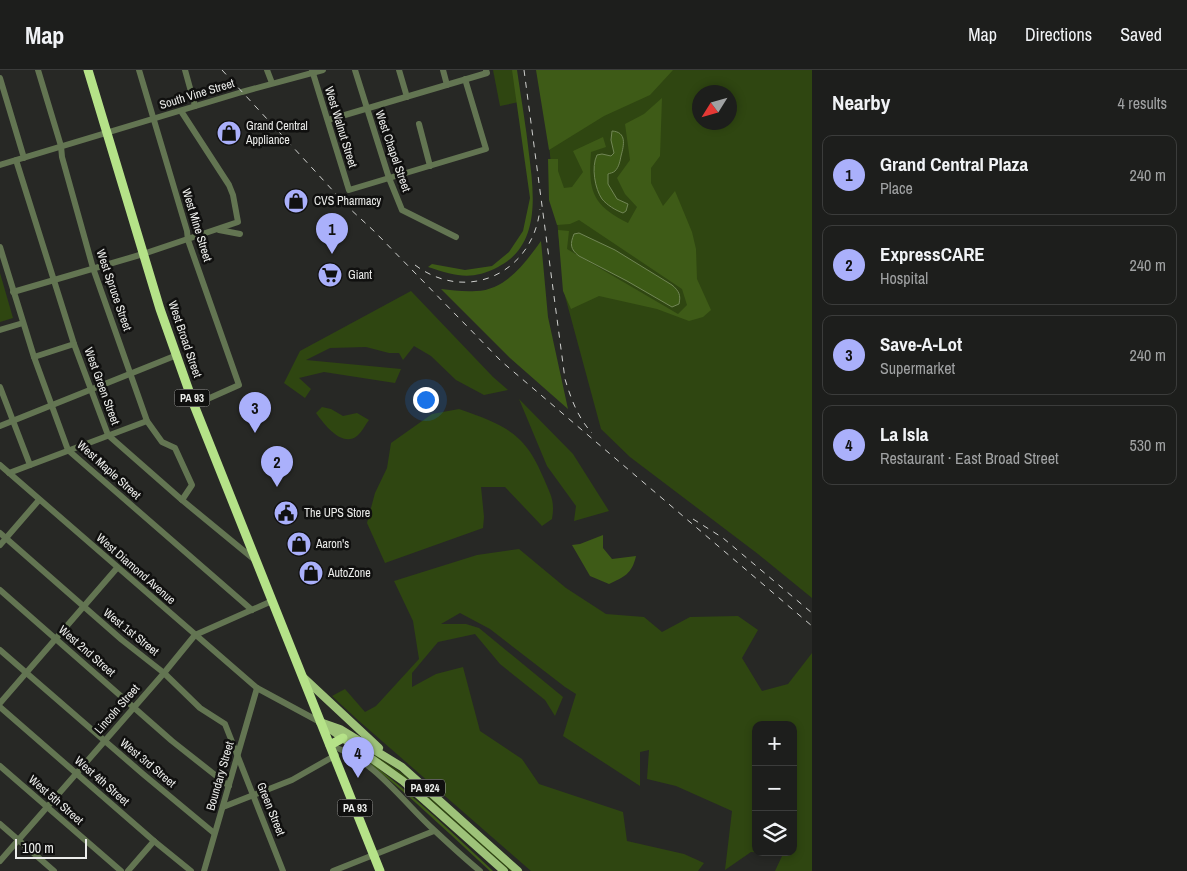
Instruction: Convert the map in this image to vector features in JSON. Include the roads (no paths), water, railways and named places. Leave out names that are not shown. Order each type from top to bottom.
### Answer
[{"type":"highway","name":"West Broad Street","points":[[88,70],[143,254],[194,405],[320,722]]},
{"type":"highway","name":"PA 93","points":[[320,722],[331,745],[380,871]]},
{"type":"highway","points":[[331,745],[343,738]]},
{"type":"main road","points":[[304,678],[402,767]]},
{"type":"main road","points":[[320,722],[343,738]]},
{"type":"main road","name":"PA 924","points":[[320,722],[340,729],[402,767],[518,871]]},
{"type":"main road","name":"PA 924","points":[[343,738],[403,781],[504,871]]},
{"type":"street","name":"West Spruce Street","points":[[38,70],[94,268],[147,421],[162,442],[175,448],[192,485],[182,500]]},
{"type":"street","name":"West Mine Street","points":[[138,70],[187,231],[188,240],[239,385],[194,405]]},
{"type":"street","points":[[184,70],[195,106]]},
{"type":"street","points":[[268,70],[272,83]]},
{"type":"street","name":"South Vine Street","points":[[0,165],[272,83],[323,70]]},
{"type":"street","name":"West Chapel Street","points":[[355,70],[389,178],[402,210],[456,237]]},
{"type":"street","points":[[399,70],[408,97]]},
{"type":"street","points":[[443,70],[447,85]]},
{"type":"street","points":[[328,120],[465,80],[487,71]]},
{"type":"street","name":"West Walnut Street","points":[[312,72],[349,190],[389,178]]},
{"type":"street","points":[[0,78],[24,158]]},
{"type":"street","points":[[389,178],[486,149],[465,80]]},
{"type":"street","points":[[13,292],[188,240],[238,222],[233,195],[229,185],[181,111]]},
{"type":"street","points":[[419,124],[430,166]]},
{"type":"street","name":"West Green Street","points":[[16,160],[74,344],[108,435],[182,500],[256,561]]},
{"type":"street","points":[[218,230],[240,234]]},
{"type":"street","name":"West Maple Street","points":[[0,247],[34,358],[68,450],[252,610]]},
{"type":"street","points":[[0,330],[23,323]]},
{"type":"street","points":[[34,358],[74,344]]},
{"type":"street","points":[[0,426],[177,355]]},
{"type":"street","points":[[0,387],[30,465]]},
{"type":"street","points":[[9,473],[147,421]]},
{"type":"street","name":"West Diamond Avenue","points":[[0,465],[258,688],[320,722]]},
{"type":"street","points":[[0,545],[39,500]]},
{"type":"street","name":"West 1st Street","points":[[0,533],[122,640],[164,672],[200,708],[225,724],[237,754]]},
{"type":"street","points":[[0,703],[117,568]]},
{"type":"street","name":"West 2nd Street","points":[[0,590],[172,741],[229,786]]},
{"type":"street","name":"Lincoln Street","points":[[0,861],[195,635],[272,601]]},
{"type":"street","name":"West 3rd Street","points":[[0,650],[214,833]]},
{"type":"street","name":"Boundary Street","points":[[204,871],[258,688]]},
{"type":"street","name":"West 4th Street","points":[[0,707],[191,871]]},
{"type":"street","points":[[331,745],[343,750],[375,772],[434,831],[480,871]]},
{"type":"street","points":[[223,807],[292,780],[343,750]]},
{"type":"street","name":"Green Street","points":[[237,754],[284,871]]},
{"type":"street","name":"West 5th Street","points":[[0,766],[121,871]]},
{"type":"street","points":[[0,824],[54,871]]},
{"type":"street","points":[[333,871],[434,831]]},
{"type":"street","points":[[128,871],[154,841]]},
{"type":"railway","points":[[222,70],[348,207],[375,232],[501,361],[812,626]]},
{"type":"railway","points":[[524,70],[565,379],[576,408],[592,433]]},
{"type":"railway","points":[[415,265],[435,276],[455,282],[476,281],[494,276],[511,265],[525,250],[535,231],[540,209]]},
{"type":"railway","points":[[693,519],[723,538],[812,613]]},
{"type":"place","name":"Grand Central Appliance","points":[[229,133]]},
{"type":"place","name":"CVS Pharmacy","points":[[296,201]]},
{"type":"place","name":"Grand Central Plaza","points":[[332,254]]},
{"type":"place","name":"Giant","points":[[330,275]]},
{"type":"place","name":"Save-A-Lot","points":[[255,433]]},
{"type":"place","name":"ExpressCARE","points":[[277,487]]},
{"type":"place","name":"The UPS Store","points":[[286,513]]},
{"type":"place","name":"Aaron's","points":[[299,544]]},
{"type":"place","name":"AutoZone","points":[[311,573]]},
{"type":"place","name":"La Isla","points":[[358,778]]}]
